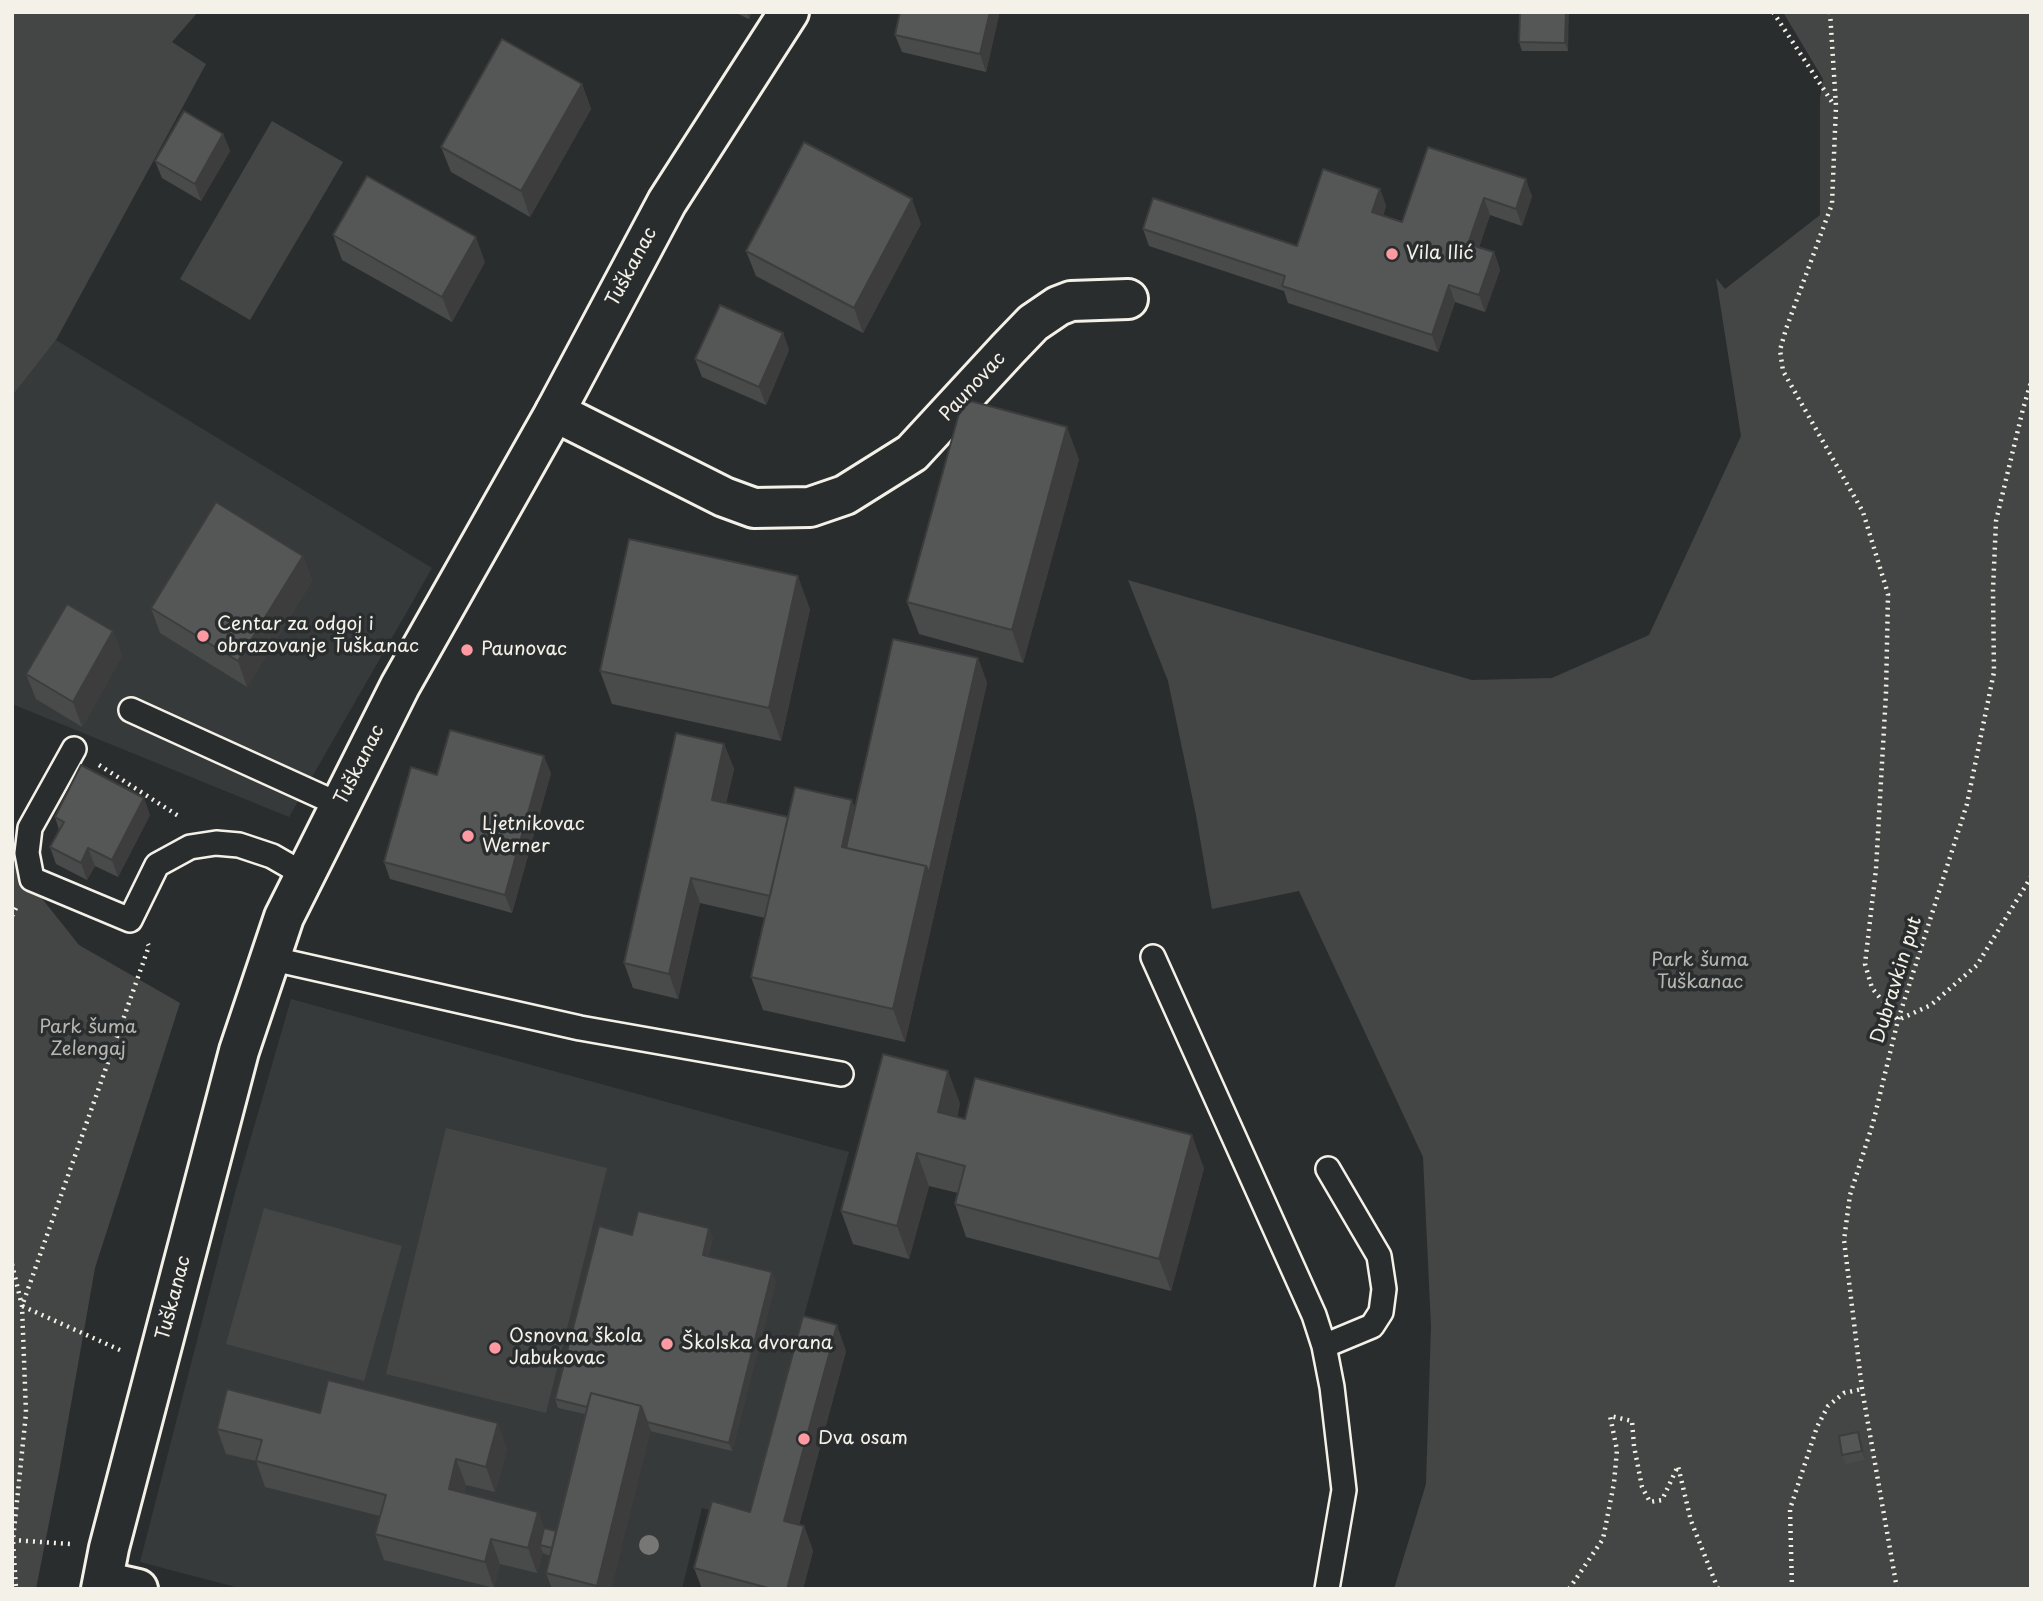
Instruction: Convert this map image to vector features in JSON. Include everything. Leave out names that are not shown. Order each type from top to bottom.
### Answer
[{"type":"street","name":"Tuškanac","points":[[113,1577],[156,1366],[239,1051],[284,917],[400,686],[555,412],[667,202],[789,12]]},
{"type":"street","name":"Paunovac","points":[[555,412],[724,497],[754,508],[810,506],[845,495],[912,453],[1016,340],[1058,306],[1071,301],[1128,299]]},
{"type":"lane","points":[[131,710],[340,805]]},
{"type":"lane","points":[[75,749],[30,828],[27,853],[32,879],[130,920],[157,865],[190,847],[239,845],[258,850],[304,875]]},
{"type":"lane","points":[[1153,957],[1314,1315],[1324,1346],[1332,1387],[1344,1490],[1327,1589]]},
{"type":"lane","points":[[269,958],[580,1028],[841,1074]]},
{"type":"lane","points":[[1324,1346],[1372,1326],[1381,1312],[1384,1289],[1380,1256],[1328,1168]]},
{"type":"path","points":[[1773,12],[1836,106]]},
{"type":"path","points":[[1830,12],[1836,106],[1832,204],[1780,350],[1783,371],[1863,512],[1888,594],[1886,693],[1877,855],[1865,964],[1872,988],[1898,1020],[1931,1005],[1977,965],[2031,877]]},
{"type":"path","name":"Dubravkin put","points":[[1897,1589],[1862,1389],[1844,1240],[1850,1195],[1873,1123],[1898,1020],[1967,804],[1994,672],[1996,521],[2031,382]]},
{"type":"path","points":[[75,749],[180,817],[191,826],[202,845]]},
{"type":"path","points":[[22,1306],[149,946],[130,920]]},
{"type":"path","points":[[12,1264],[22,1306],[26,1413],[13,1540],[16,1589]]},
{"type":"path","points":[[22,1306],[156,1366]]},
{"type":"path","points":[[1792,1589],[1790,1509],[1817,1427],[1828,1406],[1844,1392],[1862,1389]]},
{"type":"path","points":[[1569,1589],[1603,1539],[1614,1483],[1617,1450],[1611,1416],[1632,1421],[1642,1487],[1650,1502],[1662,1500],[1678,1466],[1691,1521],[1718,1589]]},
{"type":"path","points":[[13,1540],[113,1577]]},
{"type":"shaded area","name":"Centar za odgoj i obrazovanje Tuškanac","points":[[56,340],[432,568],[289,817],[12,704],[12,396]]},
{"type":"shaded area","name":"Osnovna škola Jabukovac","points":[[291,999],[849,1152],[748,1520],[702,1508],[682,1589],[243,1589],[140,1562],[236,1189]]},
{"type":"green space","points":[[12,12],[198,12],[172,42],[206,64],[56,340],[12,396]]},
{"type":"green space","name":"Park šuma Tuškanac","points":[[1783,12],[2031,12],[2031,1589],[1394,1589],[1426,1484],[1431,1326],[1423,1157],[1299,891],[1212,909],[1196,815],[1168,681],[1128,580],[1472,680],[1552,678],[1649,635],[1741,436],[1716,278],[1725,289],[1820,215],[1820,98],[1823,79]]},
{"type":"green space","points":[[272,121],[343,162],[250,320],[180,279]]},
{"type":"green space","name":"Park šuma Zelengaj","points":[[12,861],[79,945],[180,1003],[95,1268],[36,1589],[12,1589]]},
{"type":"green space","points":[[446,1128],[607,1168],[546,1413],[386,1374]]},
{"type":"green space","points":[[264,1208],[402,1246],[364,1381],[226,1344]]},
{"type":"building","points":[[900,12],[990,12],[980,54],[895,35]]},
{"type":"building","points":[[1520,12],[1566,12],[1565,43],[1519,42]]},
{"type":"building","points":[[502,39],[582,84],[521,191],[441,147]]},
{"type":"building","points":[[184,111],[223,134],[195,184],[155,161]]},
{"type":"building","points":[[804,142],[912,199],[854,308],[746,251]]},
{"type":"building","name":"Vila Ilić","points":[[1428,147],[1526,179],[1516,209],[1484,198],[1468,244],[1494,252],[1479,295],[1449,285],[1432,335],[1282,286],[1285,276],[1143,229],[1153,198],[1297,246],[1323,169],[1380,189],[1372,212],[1402,222]]},
{"type":"building","points":[[367,176],[476,237],[442,297],[333,235]]},
{"type":"building","points":[[720,305],[783,333],[759,387],[695,359]]},
{"type":"building","points":[[963,399],[1067,427],[1012,630],[907,602]]},
{"type":"building","points":[[216,502],[303,556],[238,661],[151,608]]},
{"type":"building","points":[[629,539],[798,576],[769,708],[600,671]]},
{"type":"building","points":[[67,604],[113,631],[73,702],[26,674]]},
{"type":"building","points":[[893,639],[978,658],[929,873],[926,866],[846,848]]},
{"type":"building","name":"Ljetnikovac Werner","points":[[450,730],[544,756],[505,895],[384,862],[411,767],[437,775]]},
{"type":"building","points":[[676,733],[724,744],[712,800],[788,817],[770,896],[691,878],[669,974],[624,963]]},
{"type":"building","points":[[81,765],[144,798],[112,860],[88,848],[81,863],[50,847],[64,822],[55,817]]},
{"type":"building","points":[[795,787],[852,800],[842,847],[926,866],[893,1009],[751,977]]},
{"type":"building","points":[[883,1054],[948,1071],[938,1112],[965,1119],[975,1078],[1192,1135],[1159,1259],[955,1204],[965,1166],[917,1153],[897,1226],[841,1211]]},
{"type":"building","name":"Školska dvorana","points":[[638,1211],[709,1228],[703,1255],[772,1272],[729,1443],[647,1422],[641,1406],[591,1393],[587,1407],[555,1399],[599,1226],[632,1235]]},
{"type":"building","points":[[803,1316],[837,1325],[784,1521],[804,1526],[787,1589],[772,1589],[694,1568],[712,1501],[750,1512]]},
{"type":"building","points":[[328,1380],[498,1423],[486,1467],[456,1459],[449,1489],[538,1512],[528,1548],[491,1539],[485,1562],[375,1534],[386,1495],[256,1461],[262,1440],[217,1429],[227,1389],[320,1413]]},
{"type":"building","points":[[591,1393],[641,1406],[597,1586],[546,1573]]},
{"type":"building","points":[[1858,1432],[1862,1451],[1842,1455],[1839,1436]]},
{"type":"building","points":[[544,1528],[556,1531],[552,1548],[540,1545]]},
{"type":"place","name":"Vila Ilić","points":[[1392,254]]},
{"type":"place","name":"Centar za odgoj i obrazovanje Tuškanac","points":[[203,636]]},
{"type":"place","name":"Paunovac","points":[[467,650]]},
{"type":"place","name":"Ljetnikovac Werner","points":[[468,836]]},
{"type":"place","name":"Školska dvorana","points":[[667,1344]]},
{"type":"place","name":"Osnovna škola Jabukovac","points":[[495,1348]]},
{"type":"place","name":"Dva osam","points":[[804,1439]]}]
